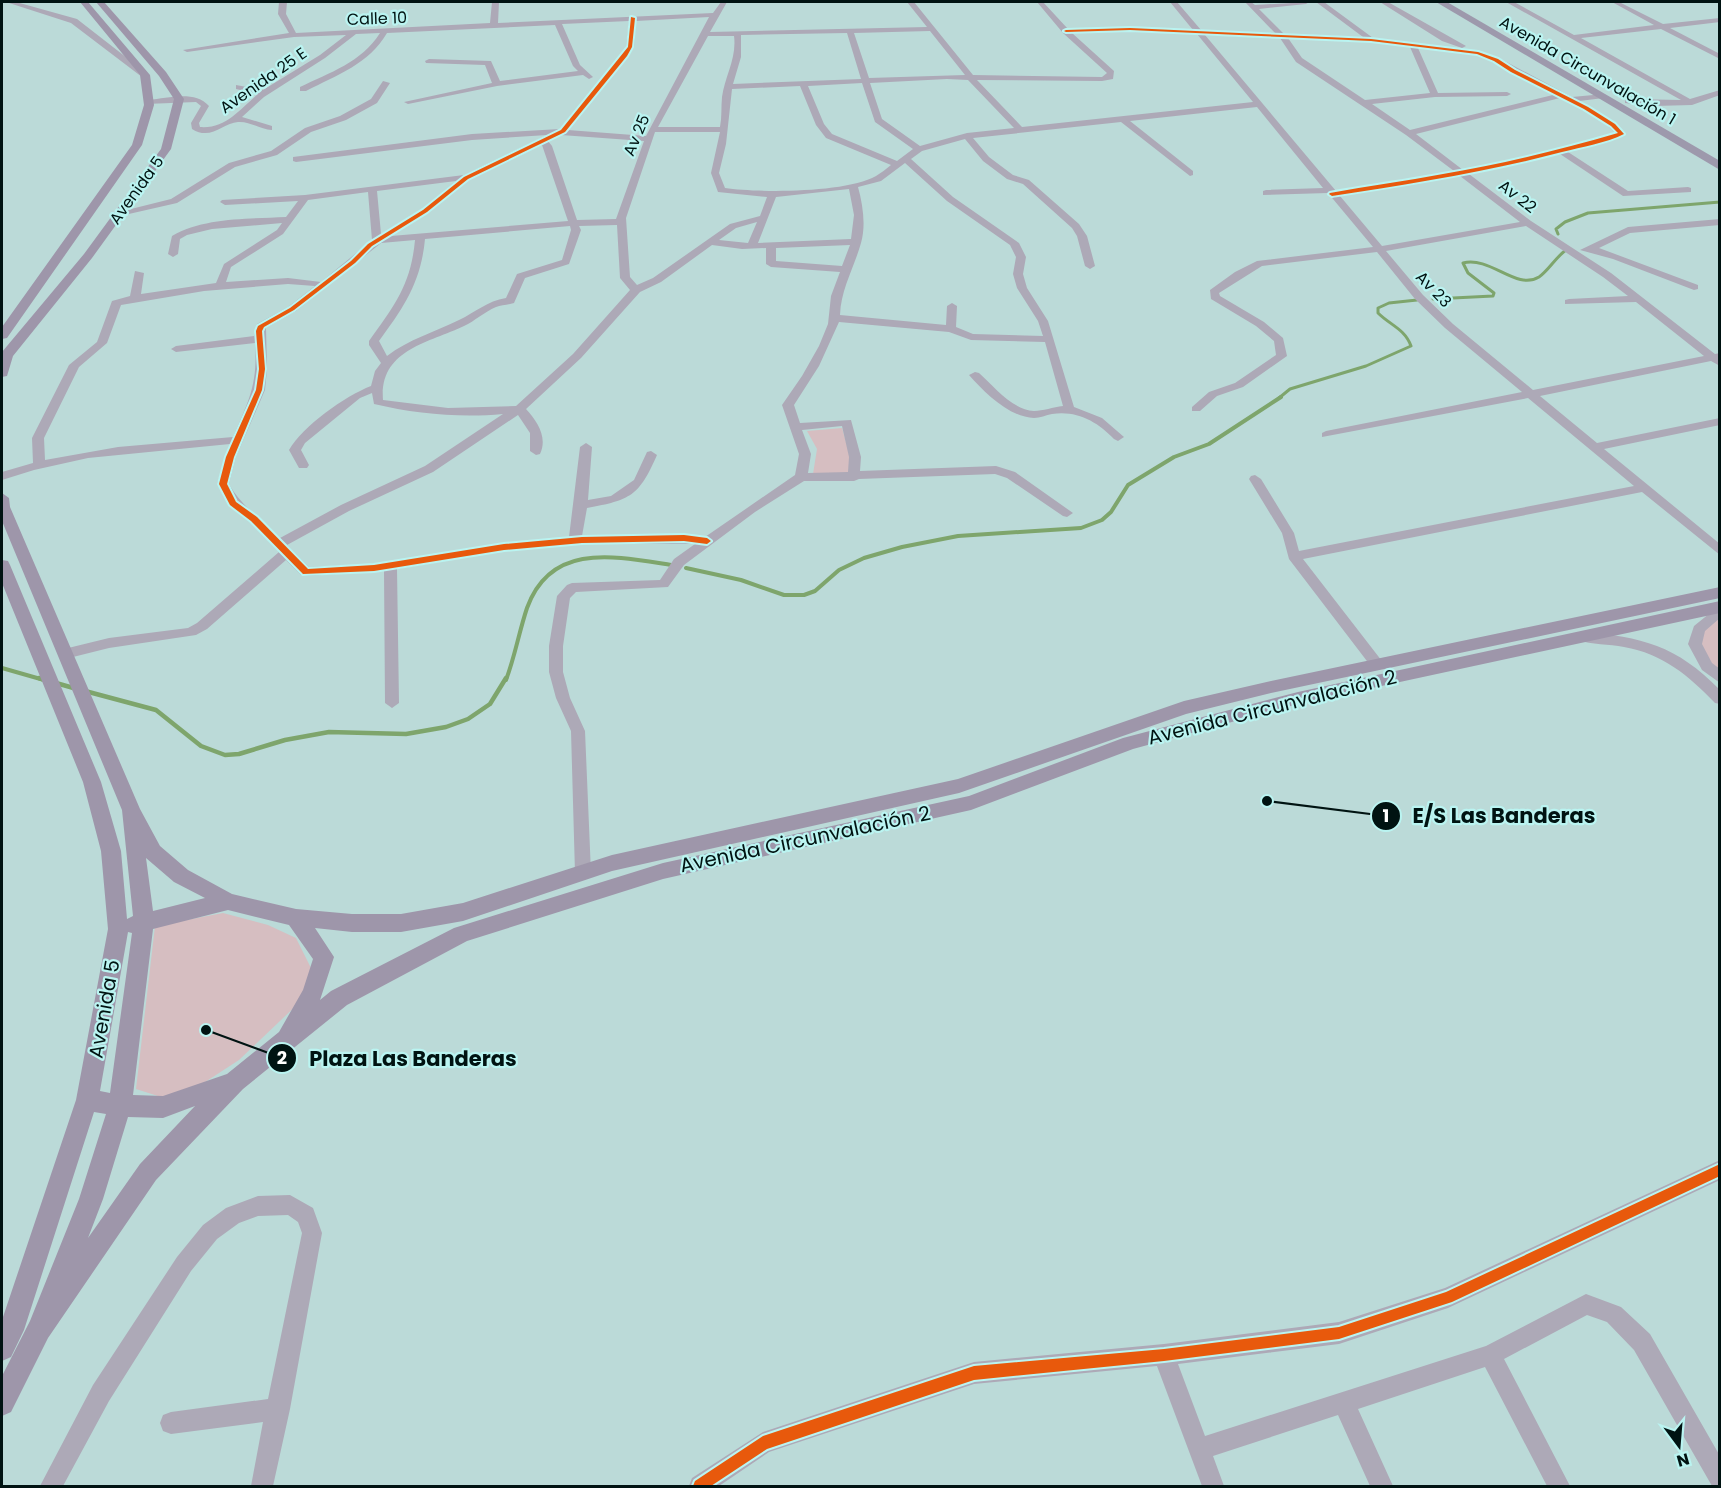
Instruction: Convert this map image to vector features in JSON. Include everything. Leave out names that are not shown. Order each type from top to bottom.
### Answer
[{"type":"highway","name":"Avenida Circunvalación 1","points":[[1441,2],[1719,166]]},
{"type":"highway","name":"Avenida Circunvalación 1","points":[[1458,2],[1719,154]]},
{"type":"main road","points":[[84,2],[145,75]]},
{"type":"main road","points":[[100,2],[164,74],[179,99]]},
{"type":"main road","name":"Avenida 5","points":[[2,335],[137,145],[148,102],[145,75]]},
{"type":"main road","name":"Avenida 5","points":[[2,373],[7,355],[120,213],[166,149],[179,99]]},
{"type":"main road","name":"Avenida 5","points":[[2,498],[3,507],[131,810],[144,922],[120,1107],[92,1199],[39,1329]]},
{"type":"main road","name":"Avenida 5","points":[[2,565],[92,782],[111,851],[118,930],[87,1100],[6,1339]]},
{"type":"main road","name":"Avenida Circunvalación 2","points":[[131,810],[153,852],[180,876],[228,902],[296,918],[352,923],[401,923],[463,912],[623,861],[958,786],[1184,708],[1378,664],[1719,592]]},
{"type":"main road","name":"Avenida Circunvalación 2","points":[[39,1329],[148,1172],[235,1081],[339,998],[461,934],[652,874],[971,803],[1130,743],[1298,698],[1719,609]]},
{"type":"main road","points":[[118,930],[228,902]]},
{"type":"main road","points":[[284,1041],[313,993],[324,957],[296,918]]},
{"type":"main road","points":[[87,1100],[120,1107],[163,1107],[235,1081]]},
{"type":"main road","points":[[2,1403],[39,1329]]},
{"type":"street","points":[[10,2],[74,21],[145,75]]},
{"type":"street","points":[[283,2],[282,14],[294,35]]},
{"type":"street","points":[[494,24],[495,2]]},
{"type":"street","points":[[710,2],[715,13]]},
{"type":"street","name":"Av 25","points":[[636,290],[625,278],[621,222],[650,135],[715,13],[724,2]]},
{"type":"street","points":[[911,2],[972,79],[1020,130]]},
{"type":"street","points":[[731,87],[867,79],[947,77],[1102,79],[1110,77],[1111,73],[1066,31],[1040,2]]},
{"type":"street","name":"Av 23","points":[[1174,2],[1419,297],[1449,326],[1719,551]]},
{"type":"street","points":[[1251,4],[1306,2]]},
{"type":"street","points":[[1320,2],[1371,40]]},
{"type":"street","points":[[1266,193],[1330,192],[1465,173],[1563,152],[1622,134],[1613,125],[1571,100],[1513,72],[1496,60],[1445,39],[1384,2]]},
{"type":"street","points":[[1510,2],[1692,103]]},
{"type":"street","points":[[1615,2],[1719,57]]},
{"type":"street","name":"Av 22","points":[[1251,4],[1283,37],[1299,60],[1409,132],[1528,223],[1639,299],[1718,358]]},
{"type":"street","name":"Calle 10","points":[[187,50],[294,35],[715,13]]},
{"type":"street","points":[[633,18],[630,47],[619,64],[563,131],[466,178],[425,211],[377,240],[292,309],[261,326],[262,369],[259,390],[223,484],[233,503],[254,519],[306,572],[390,565],[504,547],[575,541],[684,538],[707,541]]},
{"type":"street","points":[[1573,37],[1719,20]]},
{"type":"street","points":[[557,21],[577,66],[590,78],[596,91]]},
{"type":"street","points":[[705,34],[933,29]]},
{"type":"street","points":[[1066,31],[1130,29],[1371,40],[1478,53]]},
{"type":"street","points":[[850,30],[878,120],[919,149]]},
{"type":"street","name":"Avenida 25 E","points":[[148,102],[198,100],[205,106],[195,123],[196,129],[213,129],[236,119],[265,93],[332,50],[354,32]]},
{"type":"street","points":[[303,89],[350,66],[380,40],[384,32]]},
{"type":"street","points":[[737,33],[736,62],[731,87],[725,97],[727,112],[721,157],[715,173],[721,190],[742,194],[803,193],[853,186],[878,178],[919,149],[967,136],[1258,104]]},
{"type":"street","points":[[1413,45],[1435,95]]},
{"type":"street","points":[[429,61],[488,63],[497,84]]},
{"type":"street","points":[[408,102],[497,84],[583,73]]},
{"type":"street","points":[[120,213],[174,201],[232,165],[274,153],[308,130],[339,120],[374,101],[386,83]]},
{"type":"street","points":[[803,84],[820,125],[829,136],[901,162],[1014,243],[1021,257],[1018,273],[1022,288],[1043,321],[1050,339],[1069,409]]},
{"type":"street","points":[[239,87],[265,93]]},
{"type":"street","points":[[1628,101],[1663,105],[1692,103],[1719,92]]},
{"type":"street","points":[[1363,104],[1435,95],[1507,94]]},
{"type":"street","points":[[1409,132],[1561,95]]},
{"type":"street","points":[[1460,96],[1490,111]]},
{"type":"street","points":[[1571,100],[1601,96]]},
{"type":"street","points":[[1649,113],[1663,105]]},
{"type":"street","points":[[1122,118],[1190,173]]},
{"type":"street","points":[[236,119],[251,121],[269,128]]},
{"type":"street","points":[[296,159],[450,141],[563,131],[650,135],[723,129]]},
{"type":"street","points":[[967,136],[986,159],[1010,177],[1026,182],[1076,226],[1082,236],[1090,266]]},
{"type":"street","points":[[519,409],[489,414],[403,407],[378,402],[375,388],[386,362],[401,348],[479,316],[489,306],[510,300],[521,276],[566,262],[576,230],[549,146],[543,141]]},
{"type":"street","points":[[1563,152],[1626,194],[1688,190]]},
{"type":"street","points":[[225,202],[305,198],[466,178]]},
{"type":"street","points":[[801,477],[805,454],[788,405],[812,374],[834,318],[836,295],[857,242],[860,218],[853,186]]},
{"type":"street","points":[[372,188],[377,240]]},
{"type":"street","points":[[752,246],[761,218],[773,194]]},
{"type":"street","points":[[220,286],[227,266],[280,232],[305,198]]},
{"type":"street","points":[[65,654],[109,643],[191,632],[202,626],[284,548],[345,508],[429,469],[519,409],[578,356],[636,290],[657,280],[733,226],[761,218]]},
{"type":"street","points":[[173,254],[175,238],[182,233],[234,223],[290,220]]},
{"type":"street","points":[[377,240],[572,223],[621,222]]},
{"type":"street","points":[[1576,255],[1628,230],[1719,222]]},
{"type":"street","points":[[1196,409],[1213,394],[1239,385],[1282,357],[1280,340],[1260,324],[1215,297],[1214,291],[1239,274],[1260,263],[1379,249],[1528,223]]},
{"type":"street","points":[[386,362],[374,345],[374,341],[404,299],[418,262],[420,236]]},
{"type":"street","points":[[709,242],[771,246],[857,242]]},
{"type":"street","points":[[771,246],[771,264],[846,269]]},
{"type":"street","points":[[1590,248],[1624,257],[1650,272],[1694,287]]},
{"type":"street","points":[[135,298],[139,273]]},
{"type":"street","points":[[39,464],[38,438],[74,365],[102,343],[116,303],[135,298],[220,286],[279,281],[312,282],[323,285]]},
{"type":"street","points":[[1569,302],[1639,299]]},
{"type":"street","points":[[951,329],[952,306]]},
{"type":"street","points":[[834,318],[951,329],[971,337],[1050,339]]},
{"type":"street","points":[[176,349],[260,339]]},
{"type":"street","points":[[1326,435],[1530,393],[1718,358]]},
{"type":"street","points":[[975,375],[1006,404],[1033,414],[1069,409],[1106,424],[1118,437]]},
{"type":"street","points":[[303,465],[295,450],[300,441],[356,396],[375,388]]},
{"type":"street","points":[[519,409],[529,418],[539,439],[536,451]]},
{"type":"street","points":[[1595,447],[1719,420]]},
{"type":"street","points":[[796,427],[847,422],[855,457],[854,477]]},
{"type":"street","points":[[2,476],[39,464],[142,449],[238,440]]},
{"type":"street","points":[[575,541],[586,447]]},
{"type":"street","points":[[581,505],[615,499],[639,482],[651,455]]},
{"type":"street","points":[[583,873],[578,731],[563,698],[556,672],[556,646],[564,596],[573,588],[663,584],[679,562],[751,509],[801,477],[854,477],[909,472],[996,470],[1011,476],[1067,513]]},
{"type":"street","points":[[1255,479],[1288,533],[1294,556],[1378,664]]},
{"type":"street","points":[[1294,556],[1644,488]]},
{"type":"street","points":[[390,565],[392,703]]},
{"type":"street","points":[[1719,609],[1699,629],[1695,644],[1707,666],[1719,678]]},
{"type":"street","points":[[1582,637],[1624,641],[1655,649],[1689,668],[1719,699]]},
{"type":"street","points":[[700,1486],[763,1443],[974,1373],[1164,1355],[1339,1333],[1448,1298],[1719,1170]]},
{"type":"street","points":[[51,1486],[101,1393],[184,1264],[210,1232],[233,1215],[258,1206],[290,1205],[306,1215],[312,1233],[262,1486]]},
{"type":"street","points":[[1199,1449],[1490,1355],[1586,1304],[1614,1314],[1642,1342],[1719,1479]]},
{"type":"street","points":[[1164,1355],[1213,1486]]},
{"type":"street","points":[[1490,1355],[1560,1486]]},
{"type":"street","points":[[1344,1404],[1382,1486]]},
{"type":"street","points":[[171,1423],[279,1409]]},
{"type":"shaded area","points":[[842,428],[850,456],[850,473],[813,474],[817,449],[807,431]]},
{"type":"shaded area","points":[[1719,610],[1719,678],[1695,644]]},
{"type":"shaded area","points":[[223,913],[268,925],[296,938],[311,968],[302,1000],[239,1060],[199,1086],[161,1097],[136,1089],[155,926]]},
{"type":"waterway","points":[[1558,234],[1556,229],[1565,222],[1588,213],[1720,202]]},
{"type":"waterway","points":[[1433,299],[1493,296],[1494,293],[1468,273],[1463,263],[1483,264],[1512,277],[1530,280],[1539,277],[1566,250]]},
{"type":"waterway","points":[[1279,398],[1290,389],[1366,366],[1411,346],[1401,331],[1378,313],[1378,308],[1389,303],[1417,300]]},
{"type":"waterway","points":[[686,568],[741,580],[784,595],[804,595],[815,591],[839,570],[864,558],[902,547],[958,536],[1081,528],[1102,520],[1111,512],[1128,485],[1174,457],[1209,444],[1281,397]]},
{"type":"waterway","points":[[506,680],[527,608],[538,587],[552,572],[568,563],[587,558],[607,557],[671,565]]},
{"type":"waterway","points":[[2,668],[44,680]]},
{"type":"waterway","points":[[39,678],[45,680]]},
{"type":"waterway","points":[[85,691],[156,710],[201,746],[225,755],[239,754],[285,740],[329,732],[406,734],[446,727],[468,719],[490,704],[506,678]]},
{"type":"waterway","points":[[56,683],[77,689]]},
{"type":"cycle path","points":[[633,18],[630,47],[563,131],[466,178],[425,211],[370,245],[353,262],[292,309],[261,326],[259,331],[262,369],[259,390],[230,457],[223,484],[233,503],[254,519],[306,572],[374,568],[504,547],[582,540],[684,538],[707,541]]},
{"type":"cycle path","points":[[1066,31],[1130,29],[1371,40],[1478,53],[1496,60],[1586,108],[1613,125],[1621,134],[1514,162],[1332,194]]},
{"type":"cycle path","points":[[700,1486],[763,1443],[974,1373],[1164,1355],[1339,1333],[1448,1298],[1720,1170]]},
{"type":"place","name":"E/S Las Banderas","points":[[1267,801]]},
{"type":"place","name":"Plaza Las Banderas","points":[[206,1030]]}]
